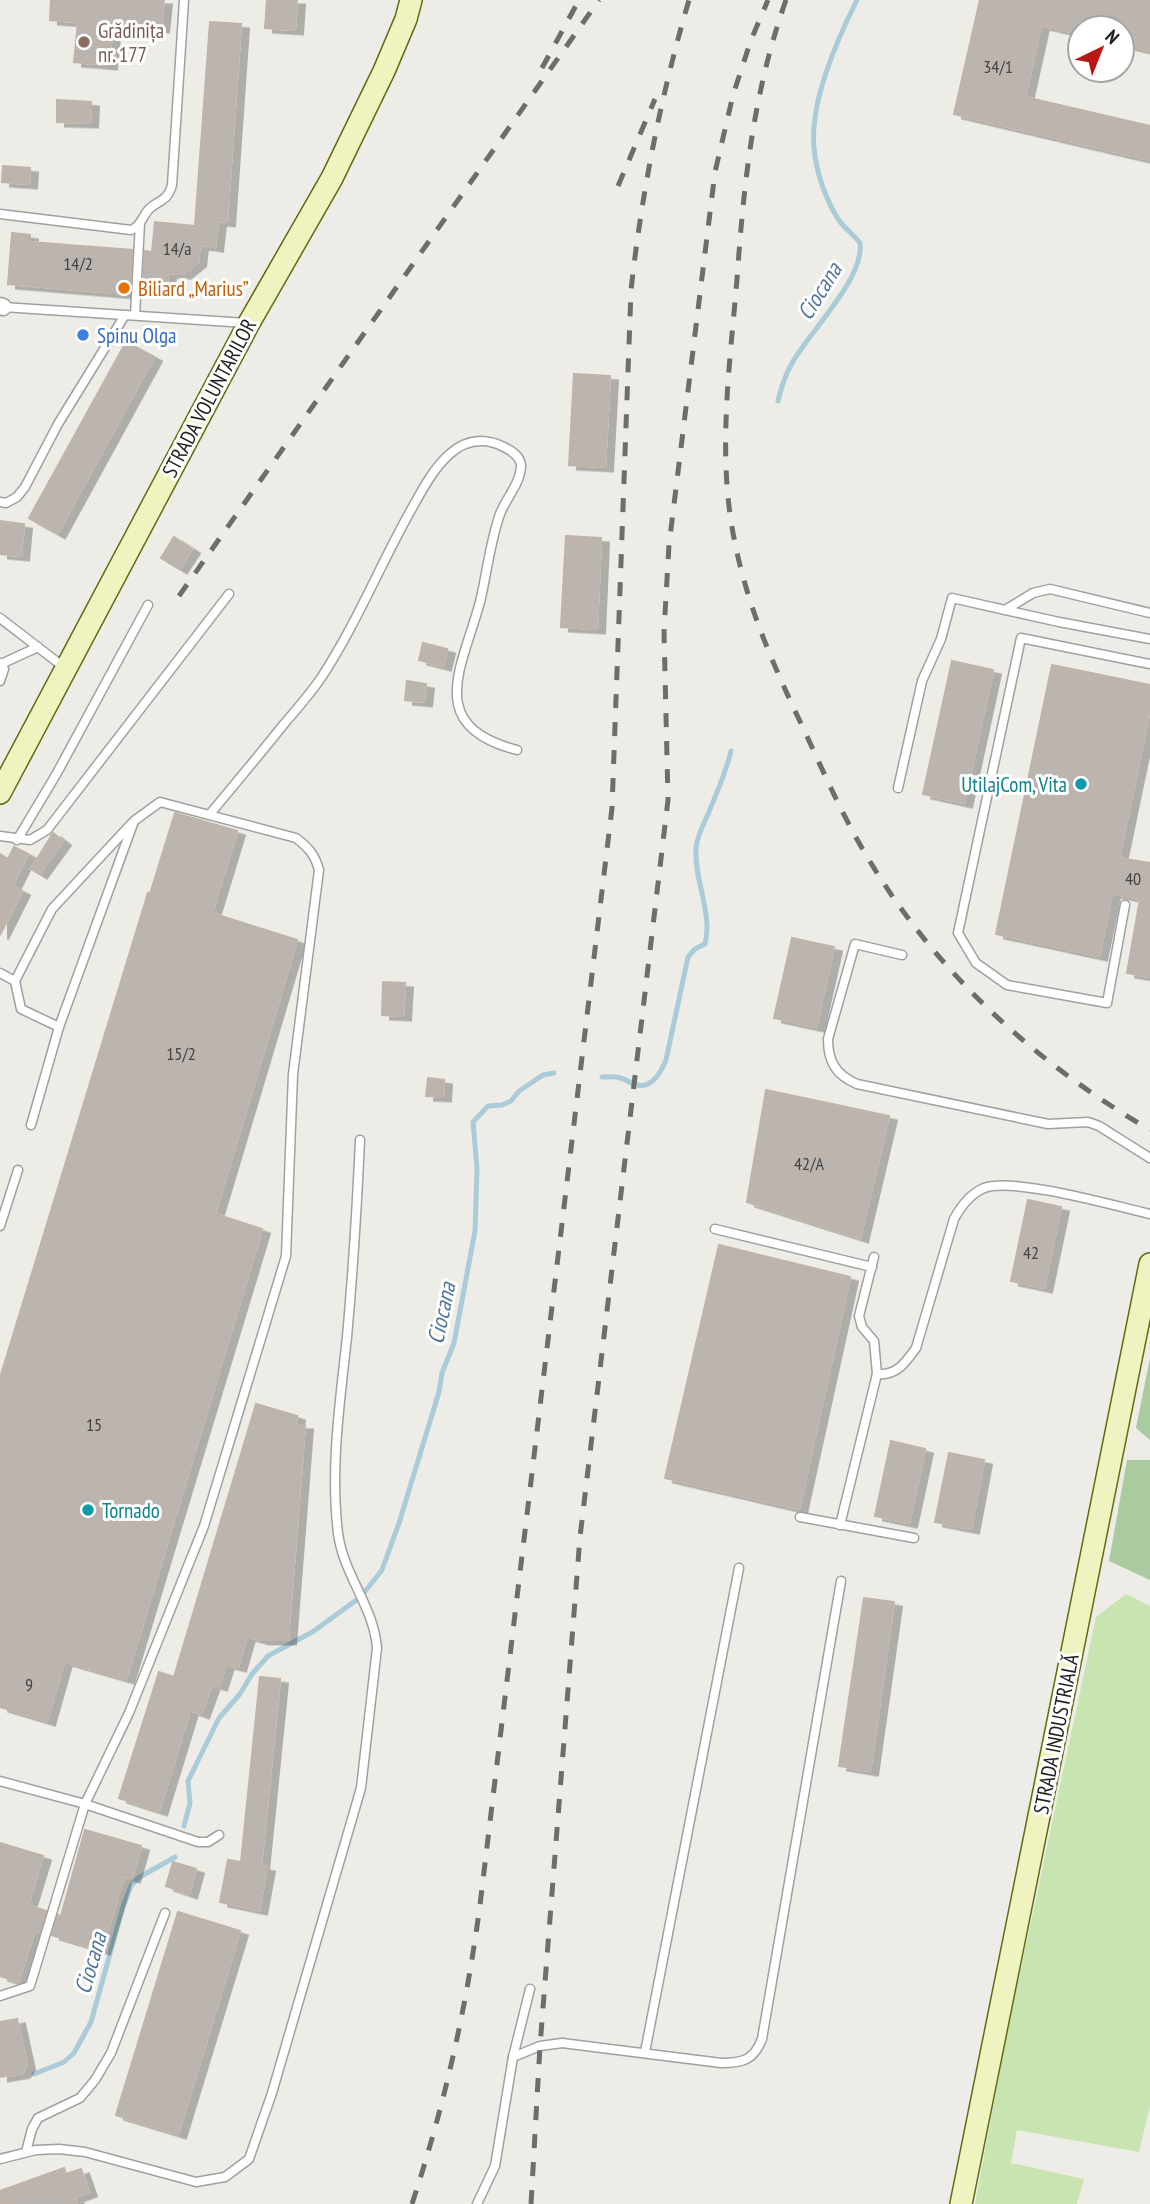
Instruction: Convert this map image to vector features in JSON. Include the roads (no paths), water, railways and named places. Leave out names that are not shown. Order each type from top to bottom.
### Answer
[{"type":"main road","name":"STRADA VOLUNTARILOR","points":[[0,793],[249,323],[332,177],[384,71],[411,0]]},
{"type":"main road","name":"STRADA INDUSTRIALĂ","points":[[961,2204],[1150,1264]]},
{"type":"lane","points":[[0,214],[131,230],[137,228],[148,210],[162,202],[170,193],[184,0]]},
{"type":"lane","points":[[135,316],[140,223]]},
{"type":"lane","points":[[2,307],[249,323]]},
{"type":"lane","points":[[0,502],[6,503],[17,497],[26,487],[58,424],[125,315]]},
{"type":"lane","points":[[210,814],[319,681],[340,646],[387,551],[436,465],[453,451],[472,442],[500,444],[520,460],[521,470],[500,514],[455,696],[465,723],[476,733],[497,744],[517,750]]},
{"type":"lane","points":[[1005,610],[1033,593],[1050,589],[1150,613]]},
{"type":"lane","points":[[0,836],[30,840],[47,830],[229,594]]},
{"type":"lane","points":[[898,788],[922,681],[941,639],[952,598],[1150,639]]},
{"type":"lane","points":[[18,840],[57,774],[148,605]]},
{"type":"lane","points":[[0,618],[65,668]]},
{"type":"lane","points":[[1125,905],[1107,1003],[1007,985],[976,963],[958,933],[1021,638],[1150,664]]},
{"type":"lane","points":[[0,681],[4,675],[1,664],[38,647]]},
{"type":"lane","points":[[0,1996],[30,1986],[85,1804],[129,1713],[204,1527],[286,1256],[293,1074],[319,870],[315,856],[296,838],[160,802],[134,821],[52,909],[15,981],[21,1009],[59,1027]]},
{"type":"lane","points":[[31,1125],[59,1027],[134,821]]},
{"type":"lane","points":[[902,955],[855,944],[828,1039],[831,1063],[844,1078],[857,1084],[1048,1124],[1088,1122],[1100,1126],[1150,1158]]},
{"type":"lane","points":[[0,973],[15,981]]},
{"type":"lane","points":[[0,2159],[26,2152],[59,2149],[85,2152],[196,2182],[225,2177],[249,2159],[260,2129],[361,1788],[377,1648],[370,1615],[345,1559],[338,1535],[334,1467],[355,1254],[360,1140]]},
{"type":"lane","points":[[0,1226],[18,1170]]},
{"type":"lane","points":[[877,1374],[893,1373],[916,1348],[954,1219],[961,1206],[982,1189],[1010,1185],[1150,1214]]},
{"type":"lane","points":[[715,1229],[872,1267]]},
{"type":"lane","points":[[840,1525],[877,1374],[878,1361],[874,1341],[862,1327],[859,1316],[874,1256]]},
{"type":"lane","points":[[800,1517],[914,1538]]},
{"type":"lane","points":[[645,2052],[739,1568]]},
{"type":"lane","points":[[513,2057],[540,2046],[562,2043],[738,2063],[754,2056],[759,2049],[841,1581]]},
{"type":"lane","points":[[0,1781],[85,1804],[198,1842],[208,1842],[219,1835]]},
{"type":"lane","points":[[26,2152],[38,2118],[80,2098],[106,2062],[165,1913]]},
{"type":"lane","points":[[478,2204],[495,2166],[513,2057],[530,1989]]},
{"type":"waterway","name":"Ciocana","points":[[778,401],[791,365],[845,289],[859,257],[860,243],[838,219],[827,198],[814,150],[819,95],[836,45],[857,0]]},
{"type":"waterway","name":"Ciocana","points":[[602,1077],[616,1077],[642,1086],[659,1074],[666,1060],[688,957],[695,949],[705,944],[707,932],[696,861],[697,843],[731,751]]},
{"type":"waterway","name":"Ciocana","points":[[363,1594],[382,1570],[439,1392],[442,1373],[454,1343],[475,1231],[477,1169],[473,1122],[488,1106],[511,1101],[519,1091],[543,1075],[554,1073]]},
{"type":"waterway","name":"Ciocana","points":[[184,1826],[190,1803],[188,1781],[219,1718],[240,1694],[252,1674],[268,1656],[314,1631],[355,1601]]},
{"type":"waterway","name":"Ciocana","points":[[34,2074],[64,2062],[74,2053],[91,2022],[131,1886],[138,1878],[175,1857]]},
{"type":"railway","points":[[542,68],[579,0]]},
{"type":"railway","points":[[179,596],[599,0]]},
{"type":"railway","points":[[412,2204],[435,2129],[453,2056],[480,1905],[612,808],[631,290],[654,144],[689,0]]},
{"type":"railway","points":[[531,2204],[540,2046],[580,1537],[668,800],[664,631],[669,545],[715,172],[733,95],[751,40],[768,0]]},
{"type":"railway","points":[[786,0],[765,69],[752,138],[728,376],[726,474],[734,538],[746,589],[773,661],[839,805],[889,892],[919,933],[987,1008],[1025,1042],[1106,1103],[1150,1130]]},
{"type":"railway","points":[[618,186],[655,99]]},
{"type":"place","name":"Grădinița nr. 177","points":[[84,42]]},
{"type":"place","name":"Biliard „Marius”","points":[[124,288]]},
{"type":"place","name":"Spinu Olga","points":[[83,335]]},
{"type":"place","name":"UtilajCom, Vita","points":[[1081,784]]},
{"type":"place","name":"Tornado","points":[[88,1510]]}]
